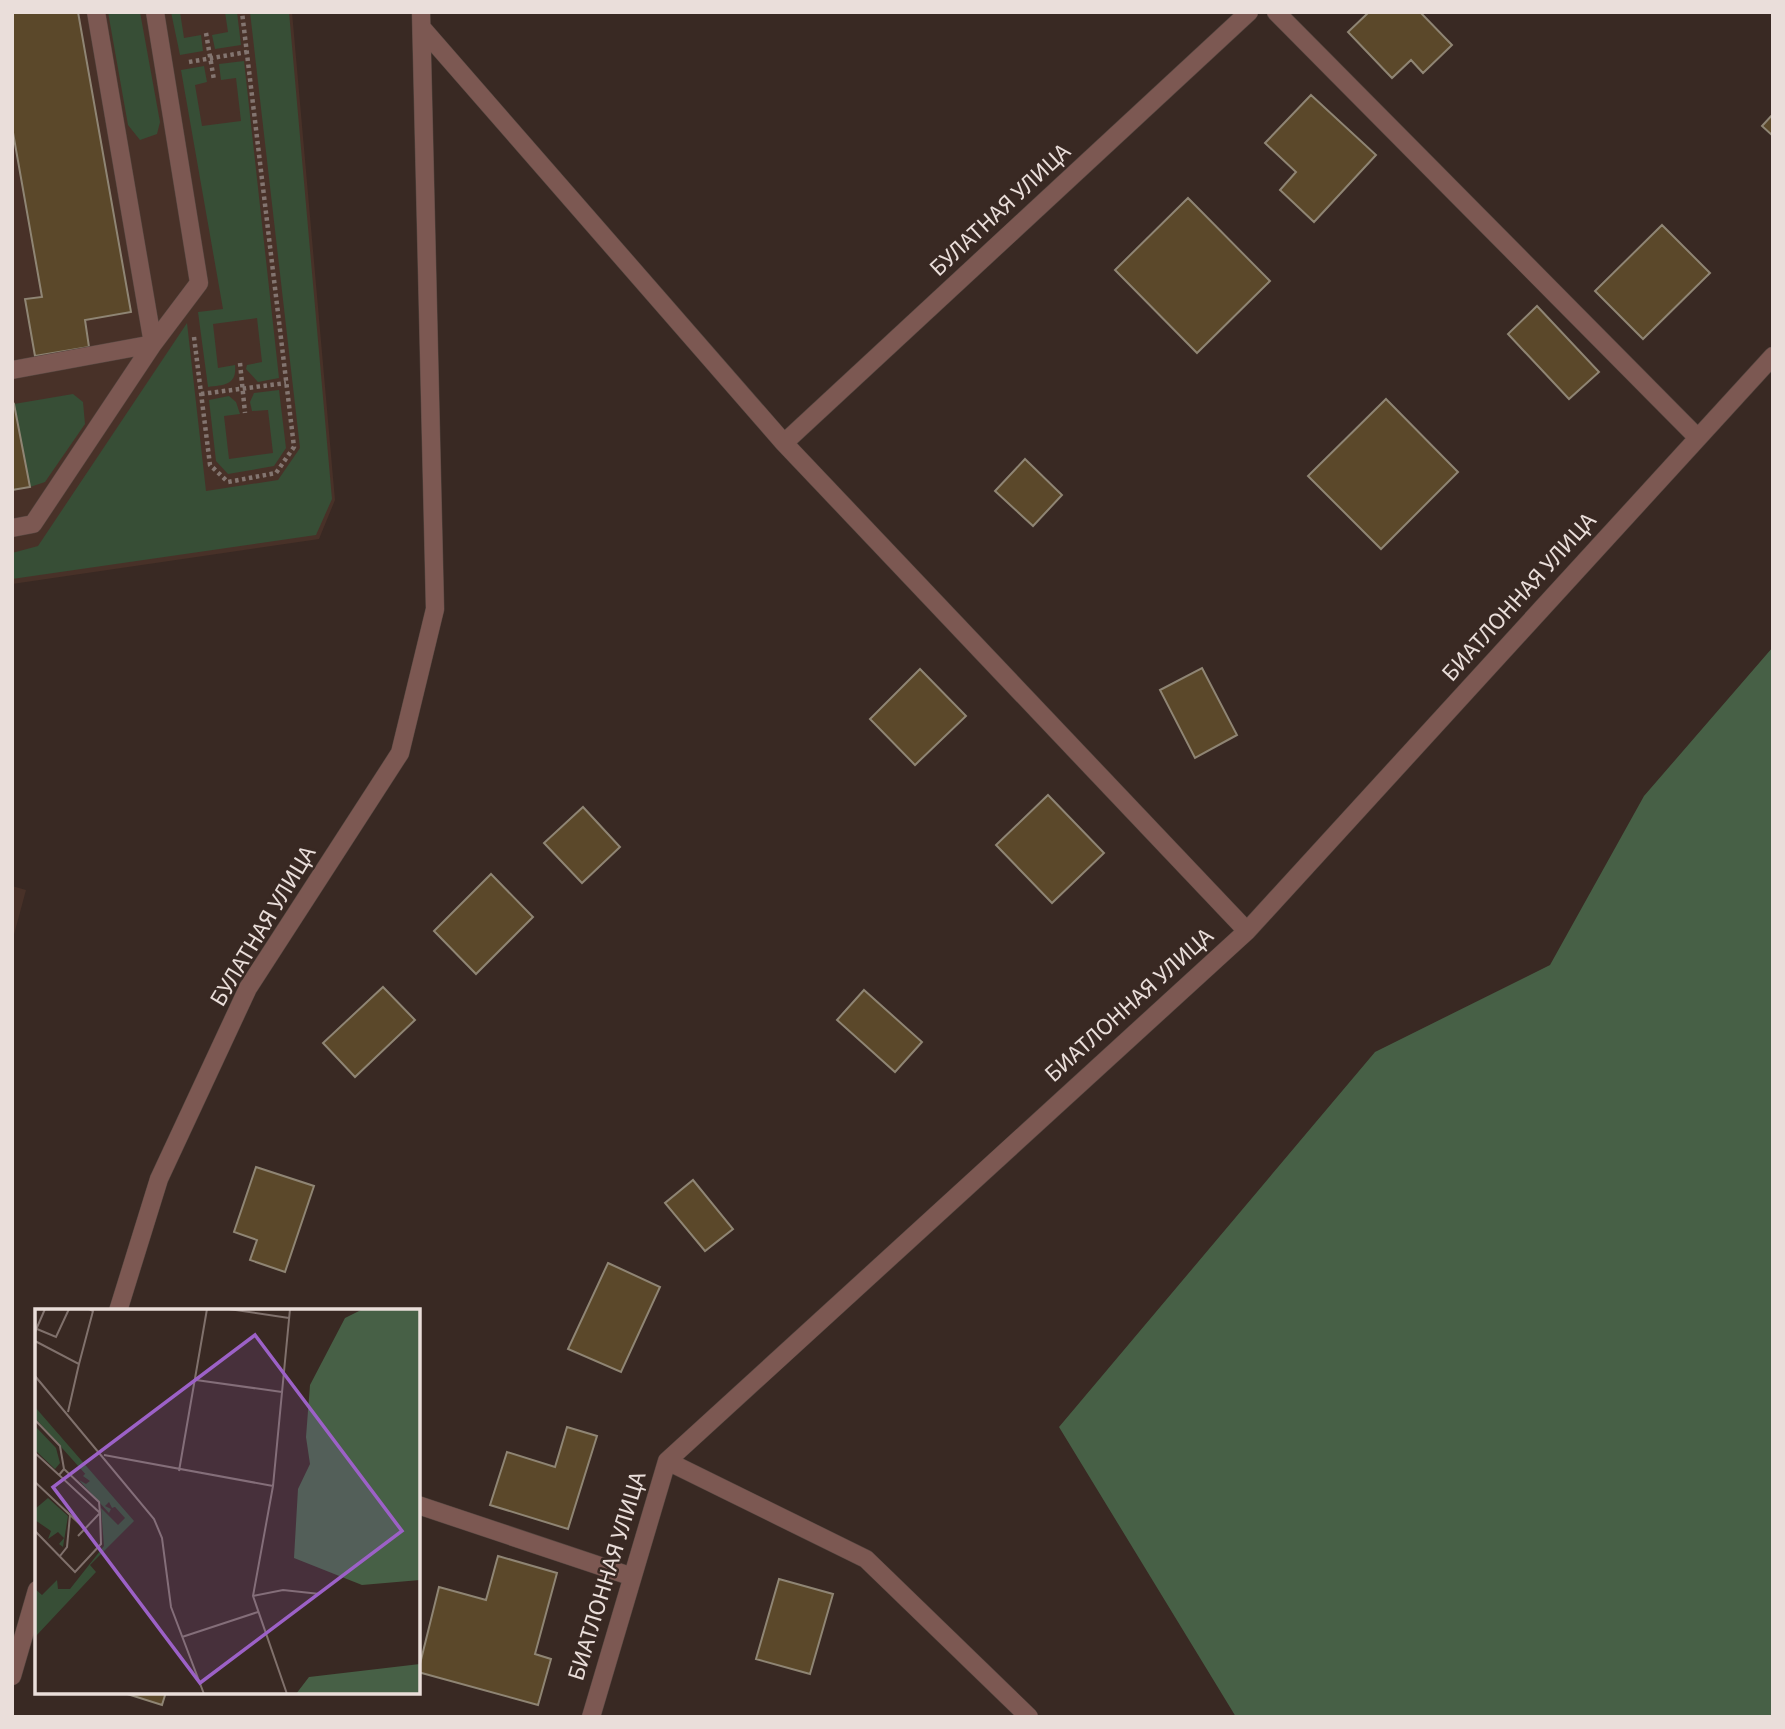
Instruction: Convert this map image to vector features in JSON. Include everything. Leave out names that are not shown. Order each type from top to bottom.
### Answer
[{"type":"street","points":[[96,12],[153,344]]},
{"type":"street","points":[[12,528],[33,524],[153,344],[199,283],[155,12]]},
{"type":"street","name":"БУЛАТНАЯ УЛИЦА","points":[[784,443],[1249,12]]},
{"type":"street","points":[[1276,12],[1698,438]]},
{"type":"street","points":[[422,20],[784,443],[1247,931]]},
{"type":"street","name":"БУЛАТНАЯ УЛИЦА","points":[[119,1309],[159,1179],[248,988],[400,753],[435,609],[422,20]]},
{"type":"street","points":[[12,370],[153,344]]},
{"type":"street","name":"БИАТЛОННАЯ УЛИЦА","points":[[591,1717],[630,1576],[667,1461],[1247,931],[1773,356]]},
{"type":"street","points":[[667,1461],[866,1559],[1029,1717]]},
{"type":"street","points":[[420,1506],[630,1576]]},
{"type":"street","points":[[12,1676],[35,1597]]},
{"type":"path","points":[[193,331],[209,465],[228,482],[276,473],[294,447],[242,12]]},
{"type":"path","points":[[206,33],[214,80]]},
{"type":"path","points":[[180,63],[247,52]]},
{"type":"path","points":[[240,363],[245,413]]},
{"type":"path","points":[[201,394],[286,383]]},
{"type":"shaded area","points":[[12,12],[292,12],[335,500],[319,539],[12,584]]},
{"type":"shaded area","points":[[12,886],[26,890],[12,942]]},
{"type":"green space","points":[[108,12],[140,12],[160,122],[157,134],[140,140],[128,125]]},
{"type":"green space","points":[[171,12],[180,12],[184,38],[201,35],[203,51],[180,55]]},
{"type":"green space","points":[[225,12],[237,12],[241,45],[215,49],[212,35],[228,32]]},
{"type":"green space","points":[[250,12],[289,12],[332,499],[316,535],[12,579],[12,553],[38,546],[187,323],[206,491],[278,480],[300,448]]},
{"type":"green space","points":[[244,61],[279,378],[258,382],[246,369],[247,365],[262,362],[257,318],[213,324],[218,368],[235,365],[235,372],[229,383],[208,387],[198,312],[223,309],[181,70],[204,66],[207,82],[195,85],[202,126],[241,121],[236,78],[221,80],[219,64]]},
{"type":"green space","points":[[279,390],[286,448],[274,466],[228,474],[216,461],[209,400],[229,396],[236,402],[240,414],[224,416],[229,459],[273,453],[268,410],[252,411],[250,402],[254,393]]},
{"type":"green space","points":[[73,394],[83,402],[85,424],[45,482],[30,487],[14,404]]},
{"type":"green space","points":[[1773,647],[1773,1717],[1236,1717],[1059,1427],[1375,1052],[1550,965],[1644,796]]},
{"type":"building","points":[[12,12],[78,12],[131,312],[85,320],[89,347],[35,356],[25,299],[42,297],[12,127]]},
{"type":"building","points":[[1369,12],[1420,12],[1452,45],[1423,73],[1411,60],[1392,78],[1348,32]]},
{"type":"building","points":[[1311,95],[1376,155],[1314,222],[1280,190],[1296,172],[1265,143]]},
{"type":"building","points":[[1773,114],[1773,136],[1762,126]]},
{"type":"building","points":[[1188,198],[1270,281],[1197,353],[1115,270]]},
{"type":"building","points":[[1662,225],[1710,273],[1643,339],[1595,291]]},
{"type":"building","points":[[1537,306],[1599,372],[1569,399],[1508,334]]},
{"type":"building","points":[[1386,399],[1458,472],[1381,549],[1308,476]]},
{"type":"building","points":[[14,404],[30,487],[12,490],[12,405]]},
{"type":"building","points":[[1025,459],[1062,495],[1033,526],[995,491]]},
{"type":"building","points":[[1202,668],[1237,735],[1195,758],[1160,690]]},
{"type":"building","points":[[920,669],[966,716],[915,765],[870,719]]},
{"type":"building","points":[[1048,795],[1104,853],[1052,903],[996,845]]},
{"type":"building","points":[[583,807],[620,847],[582,883],[544,843]]},
{"type":"building","points":[[491,874],[533,917],[476,974],[434,931]]},
{"type":"building","points":[[383,987],[415,1020],[355,1077],[323,1043]]},
{"type":"building","points":[[864,990],[922,1042],[895,1072],[837,1020]]},
{"type":"building","points":[[256,1167],[314,1186],[285,1272],[250,1260],[257,1240],[234,1232]]},
{"type":"building","points":[[693,1180],[733,1229],[705,1251],[665,1203]]},
{"type":"building","points":[[608,1263],[660,1287],[621,1372],[568,1349]]},
{"type":"building","points":[[567,1427],[597,1436],[568,1529],[490,1505],[507,1452],[555,1467]]},
{"type":"building","points":[[498,1556],[557,1573],[535,1654],[551,1659],[538,1705],[420,1673],[439,1587],[486,1600]]},
{"type":"building","points":[[779,1579],[833,1594],[810,1674],[756,1659]]},
{"type":"building","points":[[127,1694],[165,1694],[162,1705]]}]
